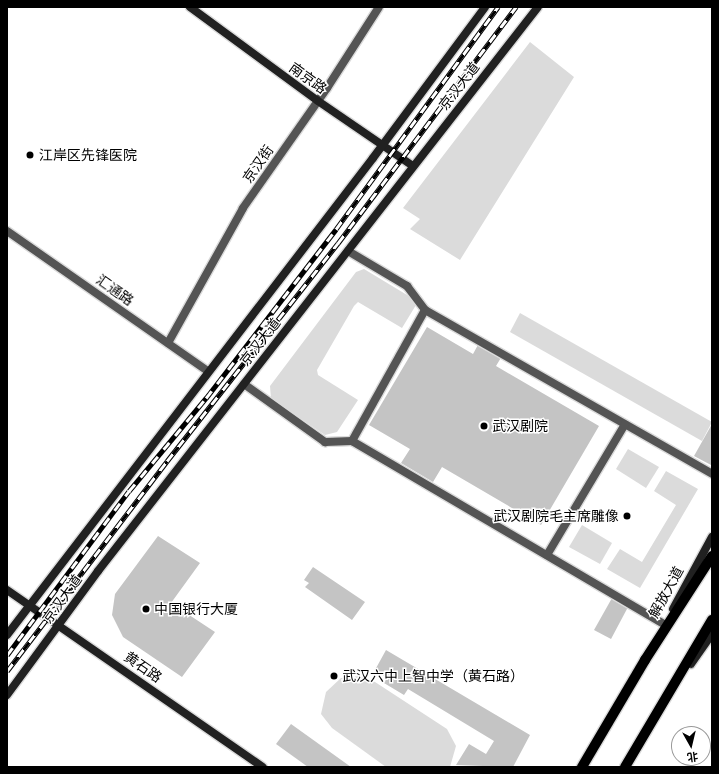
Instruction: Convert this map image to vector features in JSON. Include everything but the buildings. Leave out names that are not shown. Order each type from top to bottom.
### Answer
[{"type":"main road","name":"南京路","points":[[190,7],[318,101],[413,166]]},
{"type":"main road","name":"京汉大道","points":[[7,635],[382,146],[484,7]]},
{"type":"main road","name":"京汉大道","points":[[7,695],[60,625],[98,571],[538,7]]},
{"type":"main road","name":"解放大道","points":[[645,660],[712,537]]},
{"type":"main road","name":"解放大道","points":[[582,767],[645,660],[712,556]]},
{"type":"main road","name":"黄石路","points":[[7,590],[60,625],[263,767]]},
{"type":"main road","points":[[625,767],[712,620]]},
{"type":"main road","points":[[665,700],[712,634]]},
{"type":"street","name":"京汉街","points":[[168,342],[243,208],[318,101],[379,7]]},
{"type":"street","name":"汇通路","points":[[7,231],[208,371]]},
{"type":"street","points":[[348,251],[407,286],[425,310],[712,474]]},
{"type":"street","points":[[352,441],[425,310]]},
{"type":"street","points":[[244,384],[325,442],[352,441],[664,624]]},
{"type":"street","points":[[547,555],[625,424]]},
{"type":"shaded area","points":[[530,42],[574,77],[460,260],[410,229],[420,219],[403,208]]},
{"type":"shaded area","points":[[364,269],[412,298],[416,305],[402,328],[358,302],[354,306],[317,370],[318,375],[358,400],[337,432],[325,435],[271,399],[270,386],[356,272]]},
{"type":"shaded area","points":[[520,313],[712,422],[702,441],[510,332]]},
{"type":"shaded area","points":[[628,449],[659,467],[646,488],[616,469]]},
{"type":"shaded area","points":[[666,471],[698,489],[640,588],[607,569],[620,549],[642,562],[676,505],[654,491]]},
{"type":"shaded area","points":[[582,525],[612,543],[600,564],[569,547]]},
{"type":"shaded area","points":[[360,676],[375,682],[447,729],[456,746],[450,767],[386,767],[332,728],[321,714],[326,692],[341,678]]},
{"type":"railway","points":[[7,655],[129,491],[206,398],[336,229],[498,7]]},
{"type":"railway","points":[[7,671],[167,461],[338,243],[516,7]]},
{"type":"place","name":"江岸区先锋医院","points":[[30,155]]},
{"type":"place","name":"武汉剧院","points":[[484,426]]},
{"type":"place","name":"武汉剧院毛主席雕像","points":[[627,516]]},
{"type":"place","name":"中国银行大厦","points":[[146,609]]},
{"type":"place","name":"武汉六中上智中学（黄石路）","points":[[334,676]]}]
